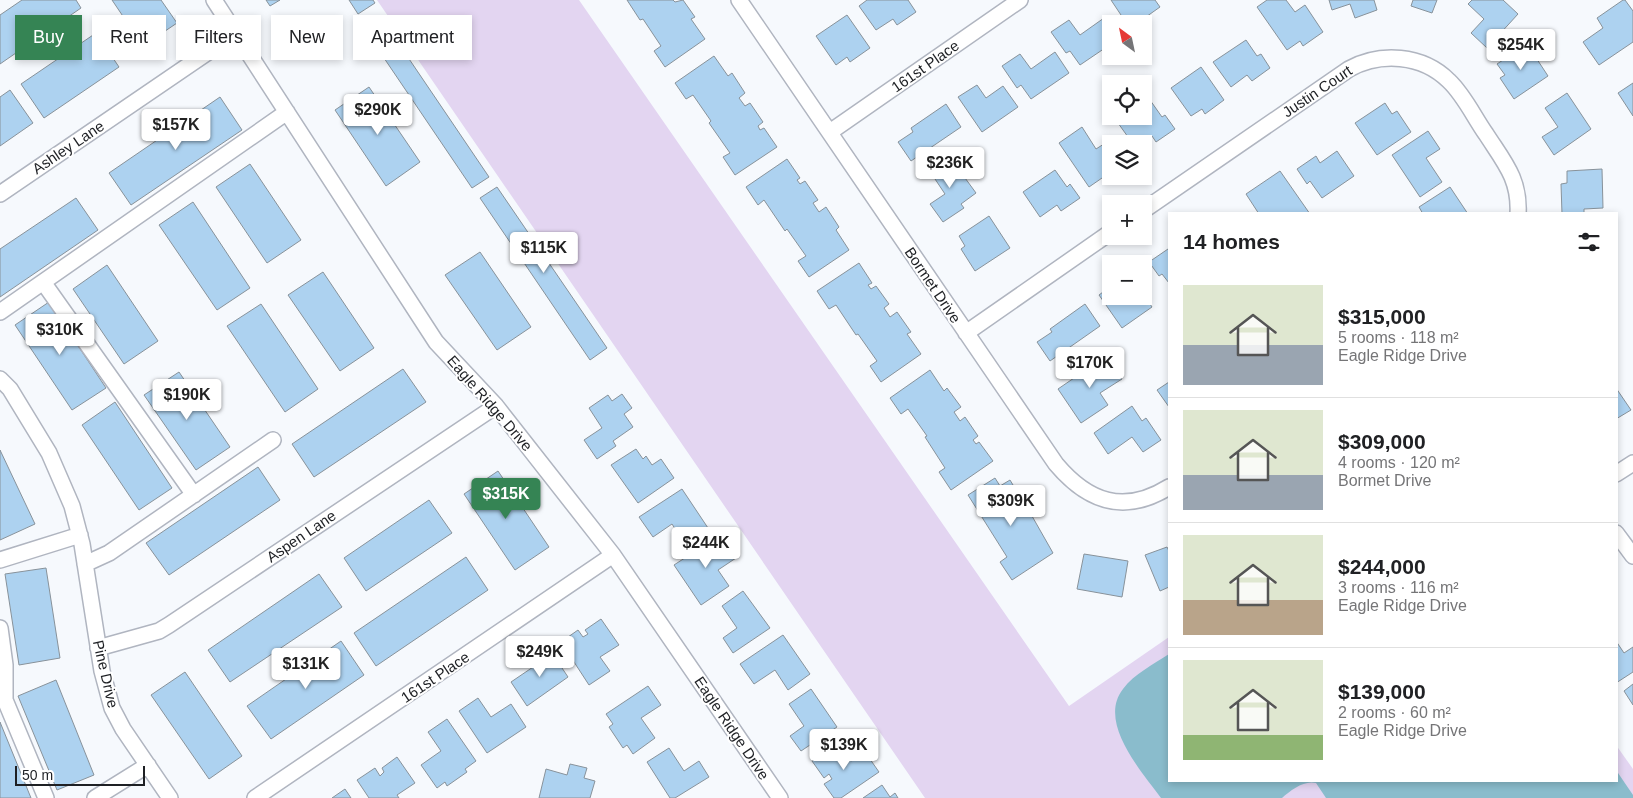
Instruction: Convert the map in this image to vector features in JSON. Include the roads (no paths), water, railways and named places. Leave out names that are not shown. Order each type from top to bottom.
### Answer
[{"type":"street","name":"Eagle Ridge Drive","points":[[214,0],[224,15]]},
{"type":"street","name":"Bormet Drive","points":[[739,0],[1056,464],[1068,478],[1082,490],[1098,498],[1116,502],[1133,501],[1149,497],[1168,488]]},
{"type":"street","name":"161st Place","points":[[830,132],[1020,0]]},
{"type":"street","name":"Justin Court","points":[[1152,204],[1349,69],[1361,63],[1385,58],[1404,59],[1423,65],[1440,74],[1455,87],[1512,175],[1519,199],[1518,212]]},
{"type":"street","name":"Ashley Lane","points":[[0,194],[196,60]]},
{"type":"street","name":"Eagle Ridge Drive","points":[[253,60],[436,342],[496,406],[613,555],[780,798]]},
{"type":"street","points":[[0,312],[287,112]]},
{"type":"street","points":[[966,333],[1102,238]]},
{"type":"street","points":[[43,282],[194,495]]},
{"type":"street","name":"Pine Drive","points":[[0,379],[10,389],[49,454],[72,506],[80,535],[102,672],[112,708],[123,730],[170,798]]},
{"type":"street","name":"Aspen Lane","points":[[98,648],[159,631],[169,625],[496,406]]},
{"type":"street","points":[[85,564],[109,553],[273,440]]},
{"type":"street","points":[[1618,473],[1633,463]]},
{"type":"street","points":[[0,560],[80,535]]},
{"type":"street","points":[[1618,536],[1633,556]]},
{"type":"street","name":"161st Place","points":[[255,798],[613,555]]},
{"type":"street","points":[[0,628],[5,665],[6,700],[46,798]]},
{"type":"street","points":[[95,798],[148,764]]},
{"type":"water","points":[[1168,655],[1168,782],[1311,782],[1298,786],[1282,798],[1161,798],[1143,775],[1125,746],[1115,716],[1116,702],[1123,689],[1144,670]]},
{"type":"water","points":[[1618,773],[1633,795],[1633,798],[1326,798],[1316,783],[1311,782],[1618,782]]}]
